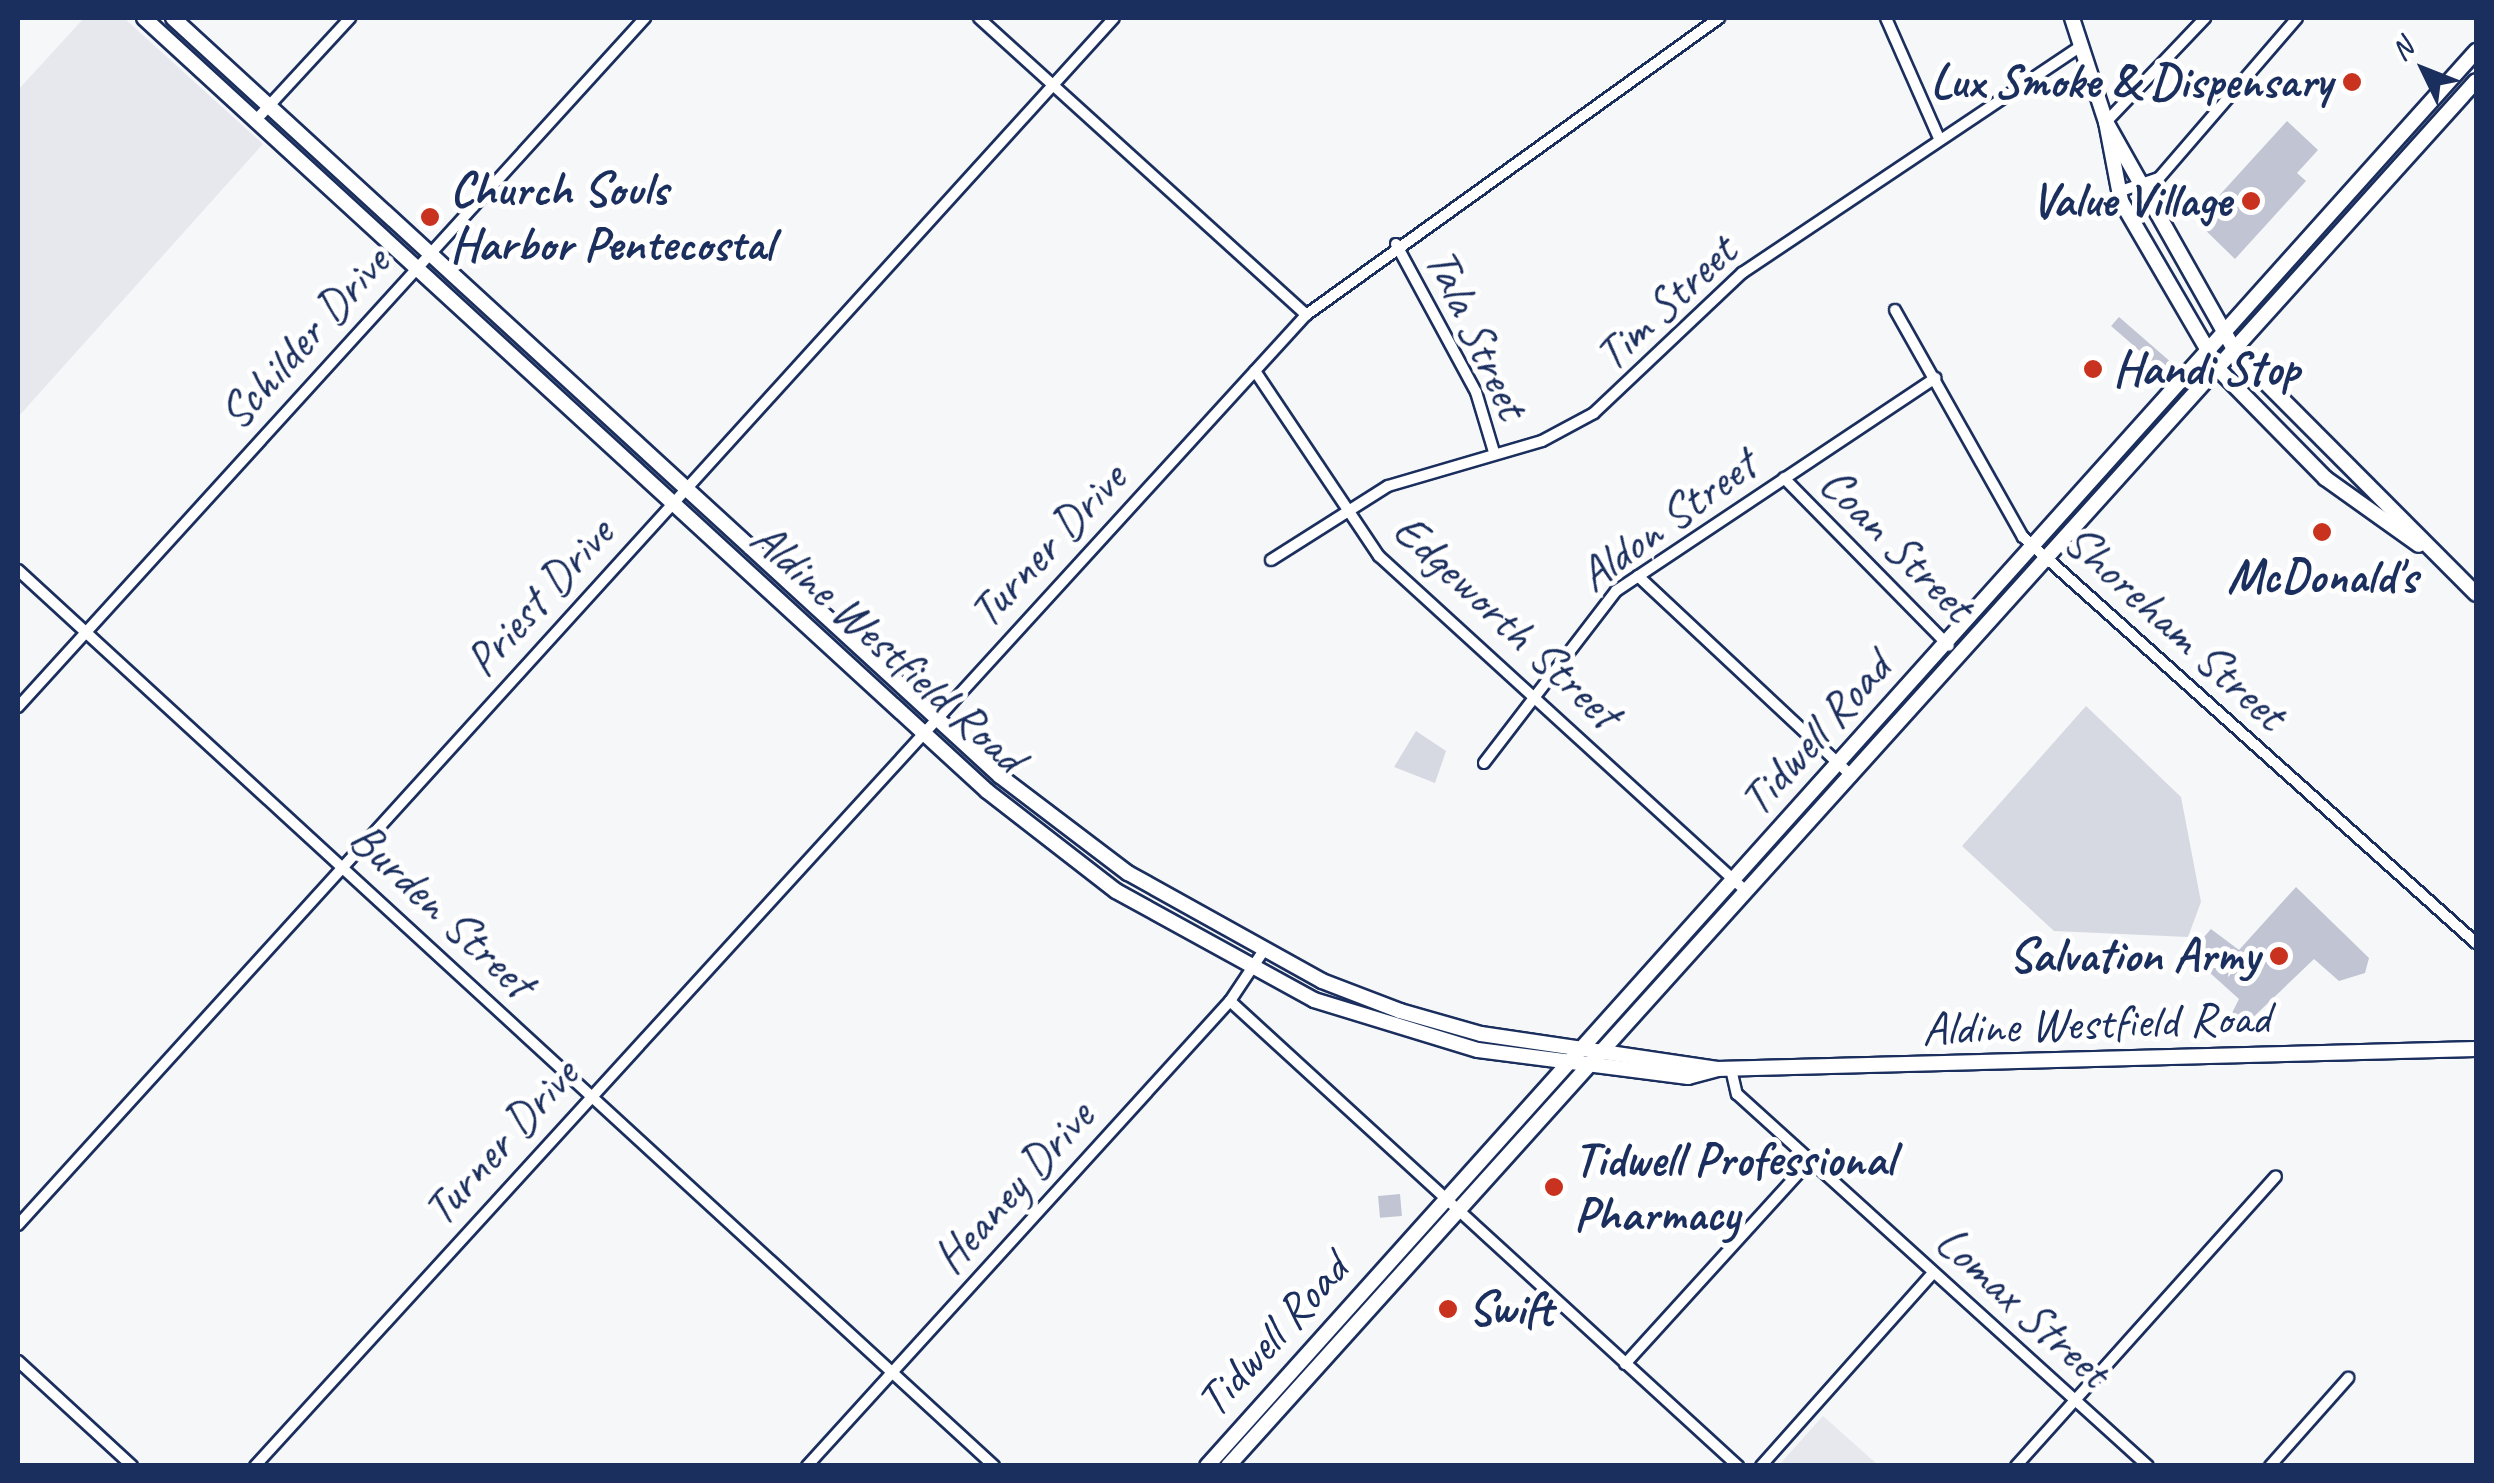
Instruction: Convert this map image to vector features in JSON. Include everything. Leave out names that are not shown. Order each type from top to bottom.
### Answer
[{"type":"main road","name":"Aldine Westfield Road","points":[[144,18],[922,732],[1088,871],[1252,967],[1395,1028],[1590,1069],[1688,1077],[1724,1069]]},
{"type":"main road","name":"Aldine Westfield Road","points":[[172,18],[936,717],[1114,864],[1264,950],[1400,1011],[1603,1055],[1724,1069],[2476,1049]]},
{"type":"main road","points":[[2072,18],[2106,122],[2118,192],[2220,370],[2325,478],[2432,553]]},
{"type":"main road","points":[[179,50],[192,35]]},
{"type":"main road","name":"Tidwell Road","points":[[1207,1466],[2209,353],[2476,50]]},
{"type":"main road","points":[[2452,78],[2472,86]]},
{"type":"main road","name":"Tidwell Road","points":[[1230,1463],[1360,1326],[1852,776],[2049,563],[2472,86]]},
{"type":"main road","points":[[2106,122],[2236,353],[2476,594]]},
{"type":"main road","points":[[2369,172],[2384,185]]},
{"type":"main road","points":[[2308,241],[2323,254]]},
{"type":"main road","points":[[542,383],[555,369]]},
{"type":"main road","points":[[795,613],[808,599]]},
{"type":"main road","points":[[1395,1028],[1400,1011]]},
{"type":"main road","points":[[1346,1309],[1360,1326]]},
{"type":"main road","points":[[1219,1451],[1230,1463]]},
{"type":"street","points":[[256,120],[350,18]]},
{"type":"street","name":"Schilder Drive","points":[[18,707],[428,252],[645,18]]},
{"type":"street","points":[[980,18],[1050,86],[1306,314]]},
{"type":"street","name":"Priest Drive","points":[[18,1225],[1114,18]]},
{"type":"street","name":"Turner Drive","points":[[256,1466],[590,1094],[1306,314],[1396,244],[1718,18]]},
{"type":"street","points":[[1886,18],[1938,138]]},
{"type":"street","points":[[2106,122],[2204,18]]},
{"type":"street","points":[[2118,192],[2143,186],[2223,109],[2297,18]]},
{"type":"street","name":"Tim Street","points":[[1270,560],[1346,507],[1419,472],[1494,452],[1594,413],[1726,286],[1938,138],[2082,45]]},
{"type":"street","name":"Tala Street","points":[[1396,244],[1476,392],[1494,452]]},
{"type":"street","name":"Shoreham Street","points":[[1895,310],[1935,378],[2002,510],[2034,548],[2476,943]]},
{"type":"street","name":"Edgeworth Street","points":[[1255,371],[1379,556],[1748,892]]},
{"type":"street","name":"Aldon Street","points":[[1484,763],[1539,701],[1582,626],[1638,576],[1935,378]]},
{"type":"street","name":"Coan Street","points":[[1784,478],[1961,658]]},
{"type":"street","name":"Burden Street","points":[[18,570],[994,1466]]},
{"type":"street","points":[[1638,576],[1852,776]]},
{"type":"street","name":"Heaney Drive","points":[[808,1466],[1230,1001],[1264,950]]},
{"type":"street","points":[[1230,1001],[1738,1466]]},
{"type":"street","name":"Lomax Street","points":[[1724,1069],[1738,1094],[1809,1162],[2148,1466]]},
{"type":"street","points":[[1625,1364],[1809,1162]]},
{"type":"street","points":[[2016,1466],[2276,1176]]},
{"type":"street","points":[[1761,1466],[1933,1273]]},
{"type":"street","points":[[18,1361],[132,1466]]},
{"type":"street","points":[[2270,1466],[2348,1378]]},
{"type":"shaded area","points":[[84,18],[124,18],[263,144],[18,417],[18,90]]},
{"type":"shaded area","points":[[2086,706],[2181,797],[2201,902],[2188,937],[2054,931],[1962,846]]},
{"type":"shaded area","points":[[1416,731],[1446,751],[1435,783],[1394,767]]},
{"type":"shaded area","points":[[1823,1416],[1878,1465],[1779,1465]]},
{"type":"building","name":"Value Village","points":[[2287,121],[2318,150],[2297,173],[2306,181],[2235,259],[2196,221]]},
{"type":"building","points":[[2119,317],[2170,361],[2162,370],[2111,326]]},
{"type":"building","name":"Salvation Army","points":[[2296,887],[2369,958],[2365,973],[2339,981],[2314,959],[2244,1026],[2231,1015],[2239,999],[2189,954],[2211,929],[2239,950]]},
{"type":"building","points":[[1400,1194],[1402,1216],[1380,1218],[1378,1196]]},
{"type":"place","name":"Lux Smoke & Dispensary","points":[[2352,82]]},
{"type":"place","name":"Value Village","points":[[2251,201]]},
{"type":"place","name":"Church Souls Harbor Pentecostal","points":[[430,217]]},
{"type":"place","name":"Handi Stop","points":[[2093,369]]},
{"type":"place","name":"McDonald's","points":[[2322,532]]},
{"type":"place","name":"Salvation Army","points":[[2279,956]]},
{"type":"place","name":"Tidwell Professional Pharmacy","points":[[1554,1187]]},
{"type":"place","name":"Swift","points":[[1448,1309]]}]
